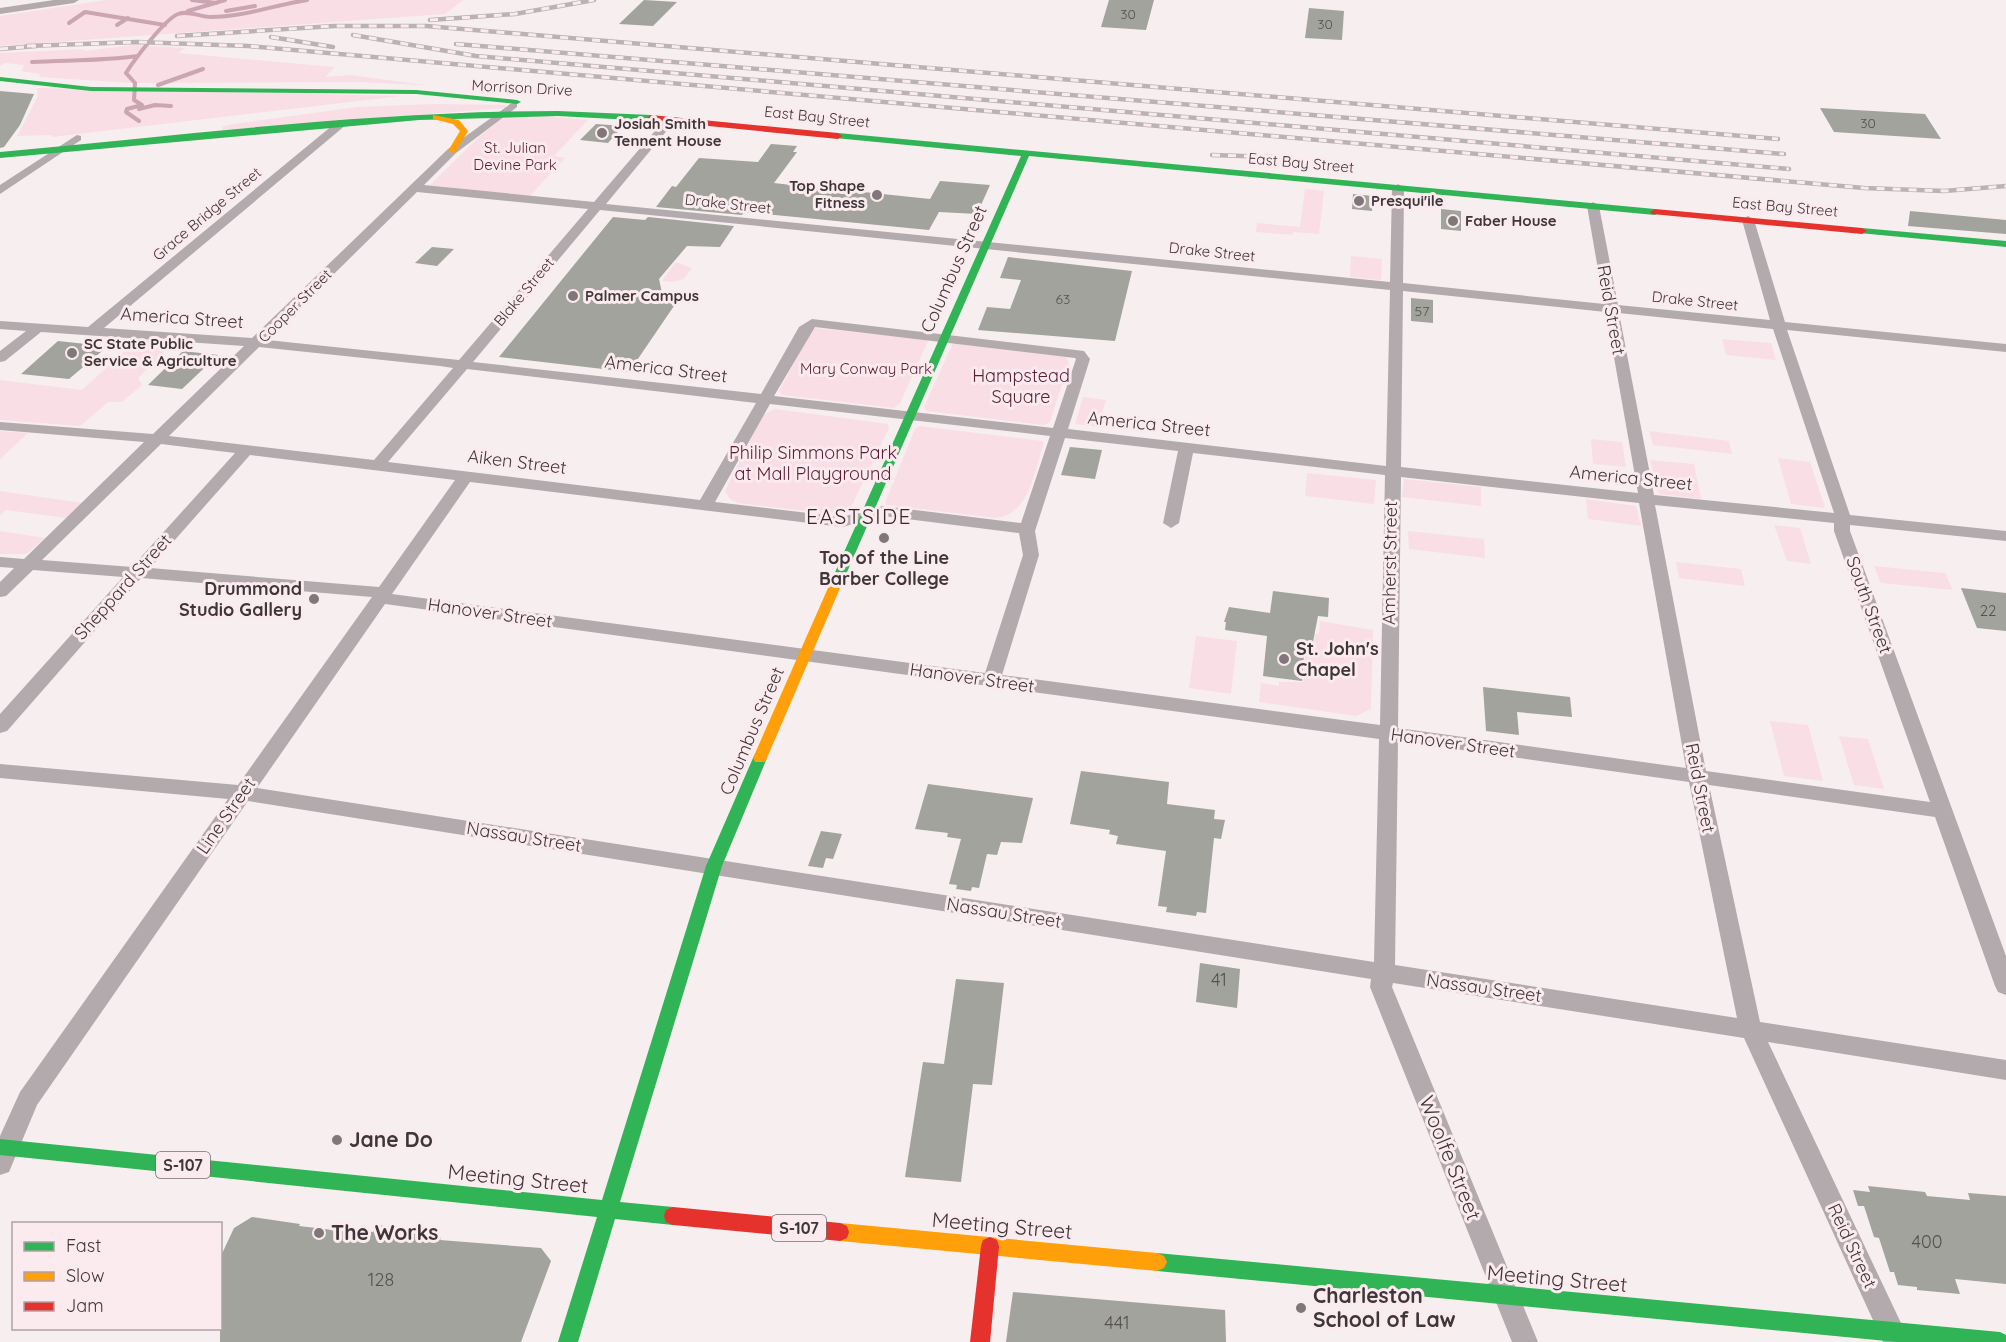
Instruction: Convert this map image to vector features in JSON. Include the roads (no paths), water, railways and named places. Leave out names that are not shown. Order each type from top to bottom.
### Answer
[{"type":"main road","points":[[0,79],[91,89],[362,90],[465,96],[517,102]]},
{"type":"main road","name":"Morrison Drive","points":[[349,105],[428,100],[517,102],[583,108],[592,113]]},
{"type":"main road","name":"Morrison Drive","points":[[0,155],[427,115],[504,112],[573,115],[592,113]]},
{"type":"main road","name":"East Bay Street","points":[[592,113],[2006,244]]},
{"type":"main road","points":[[427,115],[456,122],[464,128],[452,151]]},
{"type":"main road","points":[[0,146],[228,120]]},
{"type":"main road","name":"Columbus Street","points":[[568,1342],[714,866],[908,416],[1026,154]]},
{"type":"main road","name":"Meeting Street","points":[[2,1153],[1506,1295],[1894,1337],[2000,1342]]},
{"type":"main road","points":[[980,1342],[990,1246]]},
{"type":"street","points":[[0,11],[74,0]]},
{"type":"street","name":"Cooper Street","points":[[0,592],[452,151],[517,102]]},
{"type":"street","name":"Blake Street","points":[[378,465],[670,120]]},
{"type":"street","name":"Grace Bridge Street","points":[[92,331],[343,122]]},
{"type":"street","points":[[0,190],[77,138]]},
{"type":"street","name":"Drake Street","points":[[414,188],[2006,348]]},
{"type":"street","name":"Amherst Street","points":[[1383,973],[1398,188]]},
{"type":"street","name":"Reid Street","points":[[1593,206],[1698,777],[1750,1028],[1894,1337]]},
{"type":"street","name":"South Street","points":[[1748,220],[1779,326],[1842,511],[1842,531],[2006,986]]},
{"type":"street","points":[[705,506],[806,327],[812,323],[1079,354],[1083,359],[1028,529],[1027,537],[1031,555],[992,680]]},
{"type":"street","name":"America Street","points":[[0,325],[257,343],[1646,500],[2006,536]]},
{"type":"street","points":[[0,358],[38,328]]},
{"type":"street","name":"Aiken Street","points":[[0,426],[248,449],[842,522],[890,511],[1028,529]]},
{"type":"street","points":[[1171,523],[1186,448]]},
{"type":"street","name":"Sheppard Street","points":[[0,726],[248,449]]},
{"type":"street","name":"Line Street","points":[[2,1153],[28,1099],[465,476]]},
{"type":"street","name":"Hanover Street","points":[[0,562],[372,591],[391,600],[1388,733],[1943,811]]},
{"type":"street","name":"Nassau Street","points":[[0,771],[242,793],[2006,1070]]},
{"type":"street","name":"Woolfe Street","points":[[1383,973],[1381,987],[1525,1342]]},
{"type":"waterway","points":[[192,0],[215,3]]},
{"type":"waterway","points":[[215,3],[225,0]]},
{"type":"waterway","points":[[165,25],[178,14],[211,17],[235,15],[307,0]]},
{"type":"waterway","points":[[188,11],[215,3]]},
{"type":"waterway","points":[[226,11],[255,6]]},
{"type":"waterway","points":[[69,23],[85,12],[127,19]]},
{"type":"waterway","points":[[117,25],[127,19]]},
{"type":"waterway","points":[[127,19],[165,25]]},
{"type":"waterway","points":[[139,121],[126,112],[127,109],[142,105],[134,100],[135,83],[126,73],[150,40],[165,25]]},
{"type":"waterway","points":[[32,62],[138,56]]},
{"type":"waterway","points":[[158,85],[203,69]]},
{"type":"waterway","points":[[139,109],[155,105],[171,106]]},
{"type":"railway","points":[[430,20],[515,14],[594,0]]},
{"type":"railway","points":[[177,36],[334,26],[426,26],[1778,139]]},
{"type":"railway","points":[[353,35],[476,56],[1789,169]]},
{"type":"railway","points":[[271,37],[333,47]]},
{"type":"railway","points":[[27,46],[137,42],[248,46],[1864,188],[1944,191],[2006,186]]},
{"type":"railway","points":[[456,44],[1784,154]]},
{"type":"railway","points":[[0,49],[36,46]]},
{"type":"railway","points":[[1212,155],[1274,157]]},
{"type":"place","name":"Josiah Smith Tennent House","points":[[602,133]]},
{"type":"place","name":"Top Shape Fitness","points":[[877,195]]},
{"type":"place","name":"Presqui'ile","points":[[1359,201]]},
{"type":"place","name":"Faber House","points":[[1453,221]]},
{"type":"place","name":"Palmer Campus","points":[[573,296]]},
{"type":"place","name":"SC State Public Service & Agriculture","points":[[72,353]]},
{"type":"place","name":"Top of the Line Barber College","points":[[884,538]]},
{"type":"place","name":"Drummond Studio Gallery","points":[[314,599]]},
{"type":"place","name":"St. John's Chapel","points":[[1284,659]]},
{"type":"place","name":"Jane Do","points":[[337,1140]]},
{"type":"place","name":"The Works","points":[[319,1233]]},
{"type":"place","name":"Charleston School of Law","points":[[1301,1308]]},
{"type":"district","name":"EASTSIDE","points":[[859,517]]},
{"type":"park label","name":"St. Julian Devine Park","points":[[515,156]]},
{"type":"park label","name":"Mary Conway Park","points":[[866,369]]},
{"type":"park label","name":"Hampstead Square","points":[[1021,386]]},
{"type":"park label","name":"Philip Simmons Park at Mall Playground","points":[[813,463]]}]
